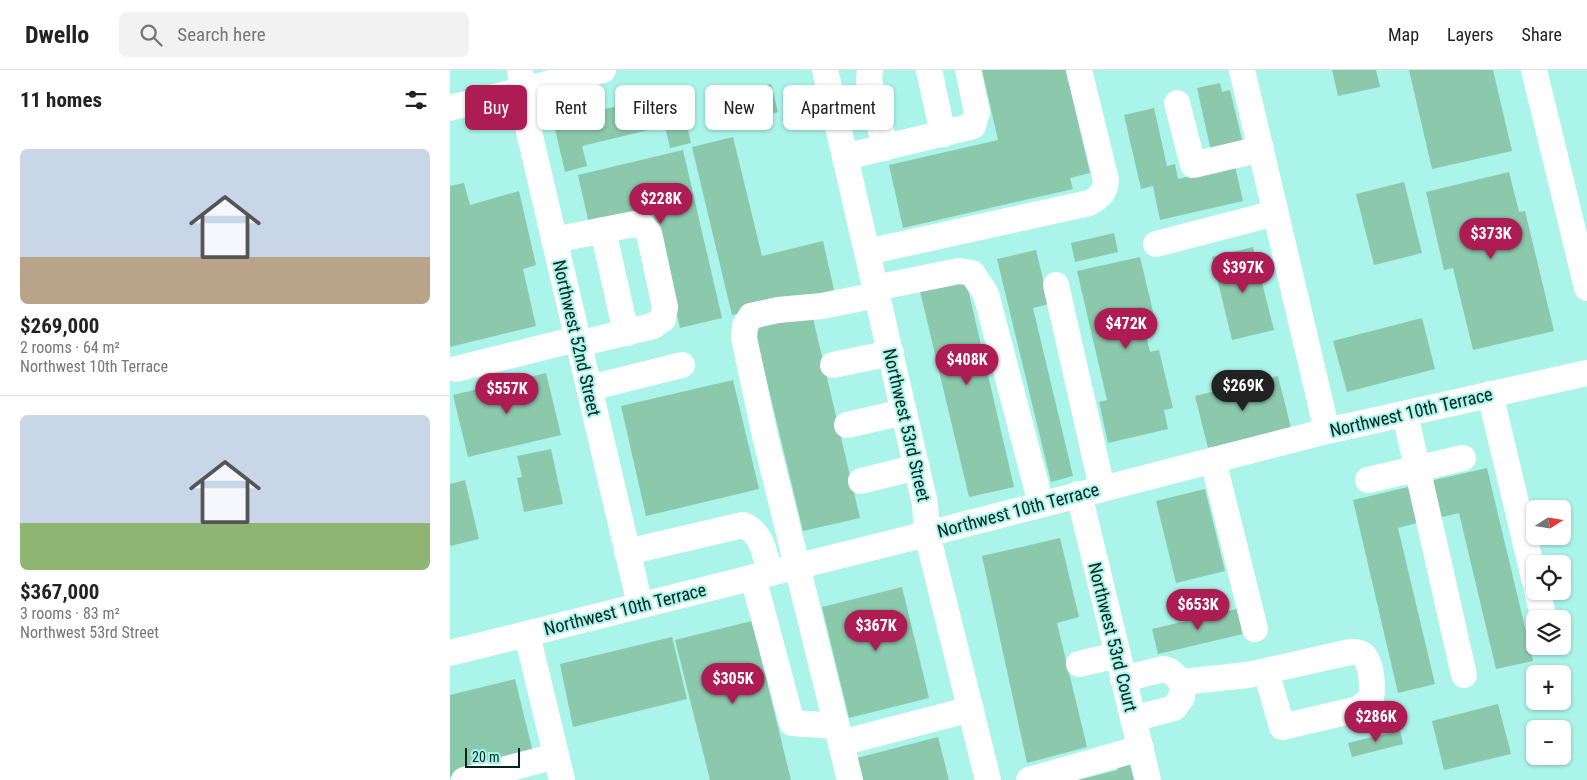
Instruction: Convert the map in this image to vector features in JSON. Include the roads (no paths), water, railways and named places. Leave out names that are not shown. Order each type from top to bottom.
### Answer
[{"type":"street","points":[[450,108],[522,80],[603,70]]},
{"type":"street","name":"Northwest 53rd Street","points":[[825,70],[917,467],[925,504],[927,534],[988,780]]},
{"type":"street","points":[[870,70],[869,80],[885,148]]},
{"type":"street","points":[[928,70],[943,134]]},
{"type":"street","points":[[845,157],[973,126],[977,112],[968,70]]},
{"type":"street","points":[[867,252],[1089,203],[1099,198],[1104,192],[1106,180],[1079,70]]},
{"type":"street","points":[[1242,70],[1327,431]]},
{"type":"street","points":[[1534,70],[1587,288]]},
{"type":"street","name":"Northwest 52nd Street","points":[[522,80],[527,124],[640,605]]},
{"type":"street","points":[[1178,103],[1193,165],[1261,149]]},
{"type":"street","points":[[1156,244],[1276,213]]},
{"type":"street","points":[[456,370],[653,326],[665,314],[649,233],[644,227],[634,224],[554,240]]},
{"type":"street","points":[[603,230],[626,332]]},
{"type":"street","points":[[850,780],[764,436],[744,338],[744,326],[751,316],[778,310],[822,306],[959,271],[972,273],[986,294],[1041,504]]},
{"type":"street","name":"Northwest 53rd Court","points":[[1056,285],[1120,667],[1148,780]]},
{"type":"street","points":[[833,365],[891,353]]},
{"type":"street","points":[[589,388],[682,365]]},
{"type":"street","name":"Northwest 10th Terrace","points":[[450,653],[927,534],[1327,431],[1587,373]]},
{"type":"street","points":[[1490,394],[1529,555]]},
{"type":"street","points":[[847,424],[904,412]]},
{"type":"street","points":[[1405,414],[1464,675]]},
{"type":"street","points":[[1368,480],[1462,458]]},
{"type":"street","points":[[1213,460],[1255,630]]},
{"type":"street","points":[[861,480],[917,467]]},
{"type":"street","points":[[627,552],[743,525],[752,528],[761,543],[762,575],[792,723],[839,735],[971,709]]},
{"type":"street","points":[[464,780],[559,768],[527,634]]},
{"type":"street","points":[[1079,664],[1164,669],[1170,671],[1182,682],[1182,696],[1174,708],[1133,719]]},
{"type":"street","points":[[1182,682],[1266,671]]},
{"type":"street","points":[[1029,780],[1141,748]]}]
